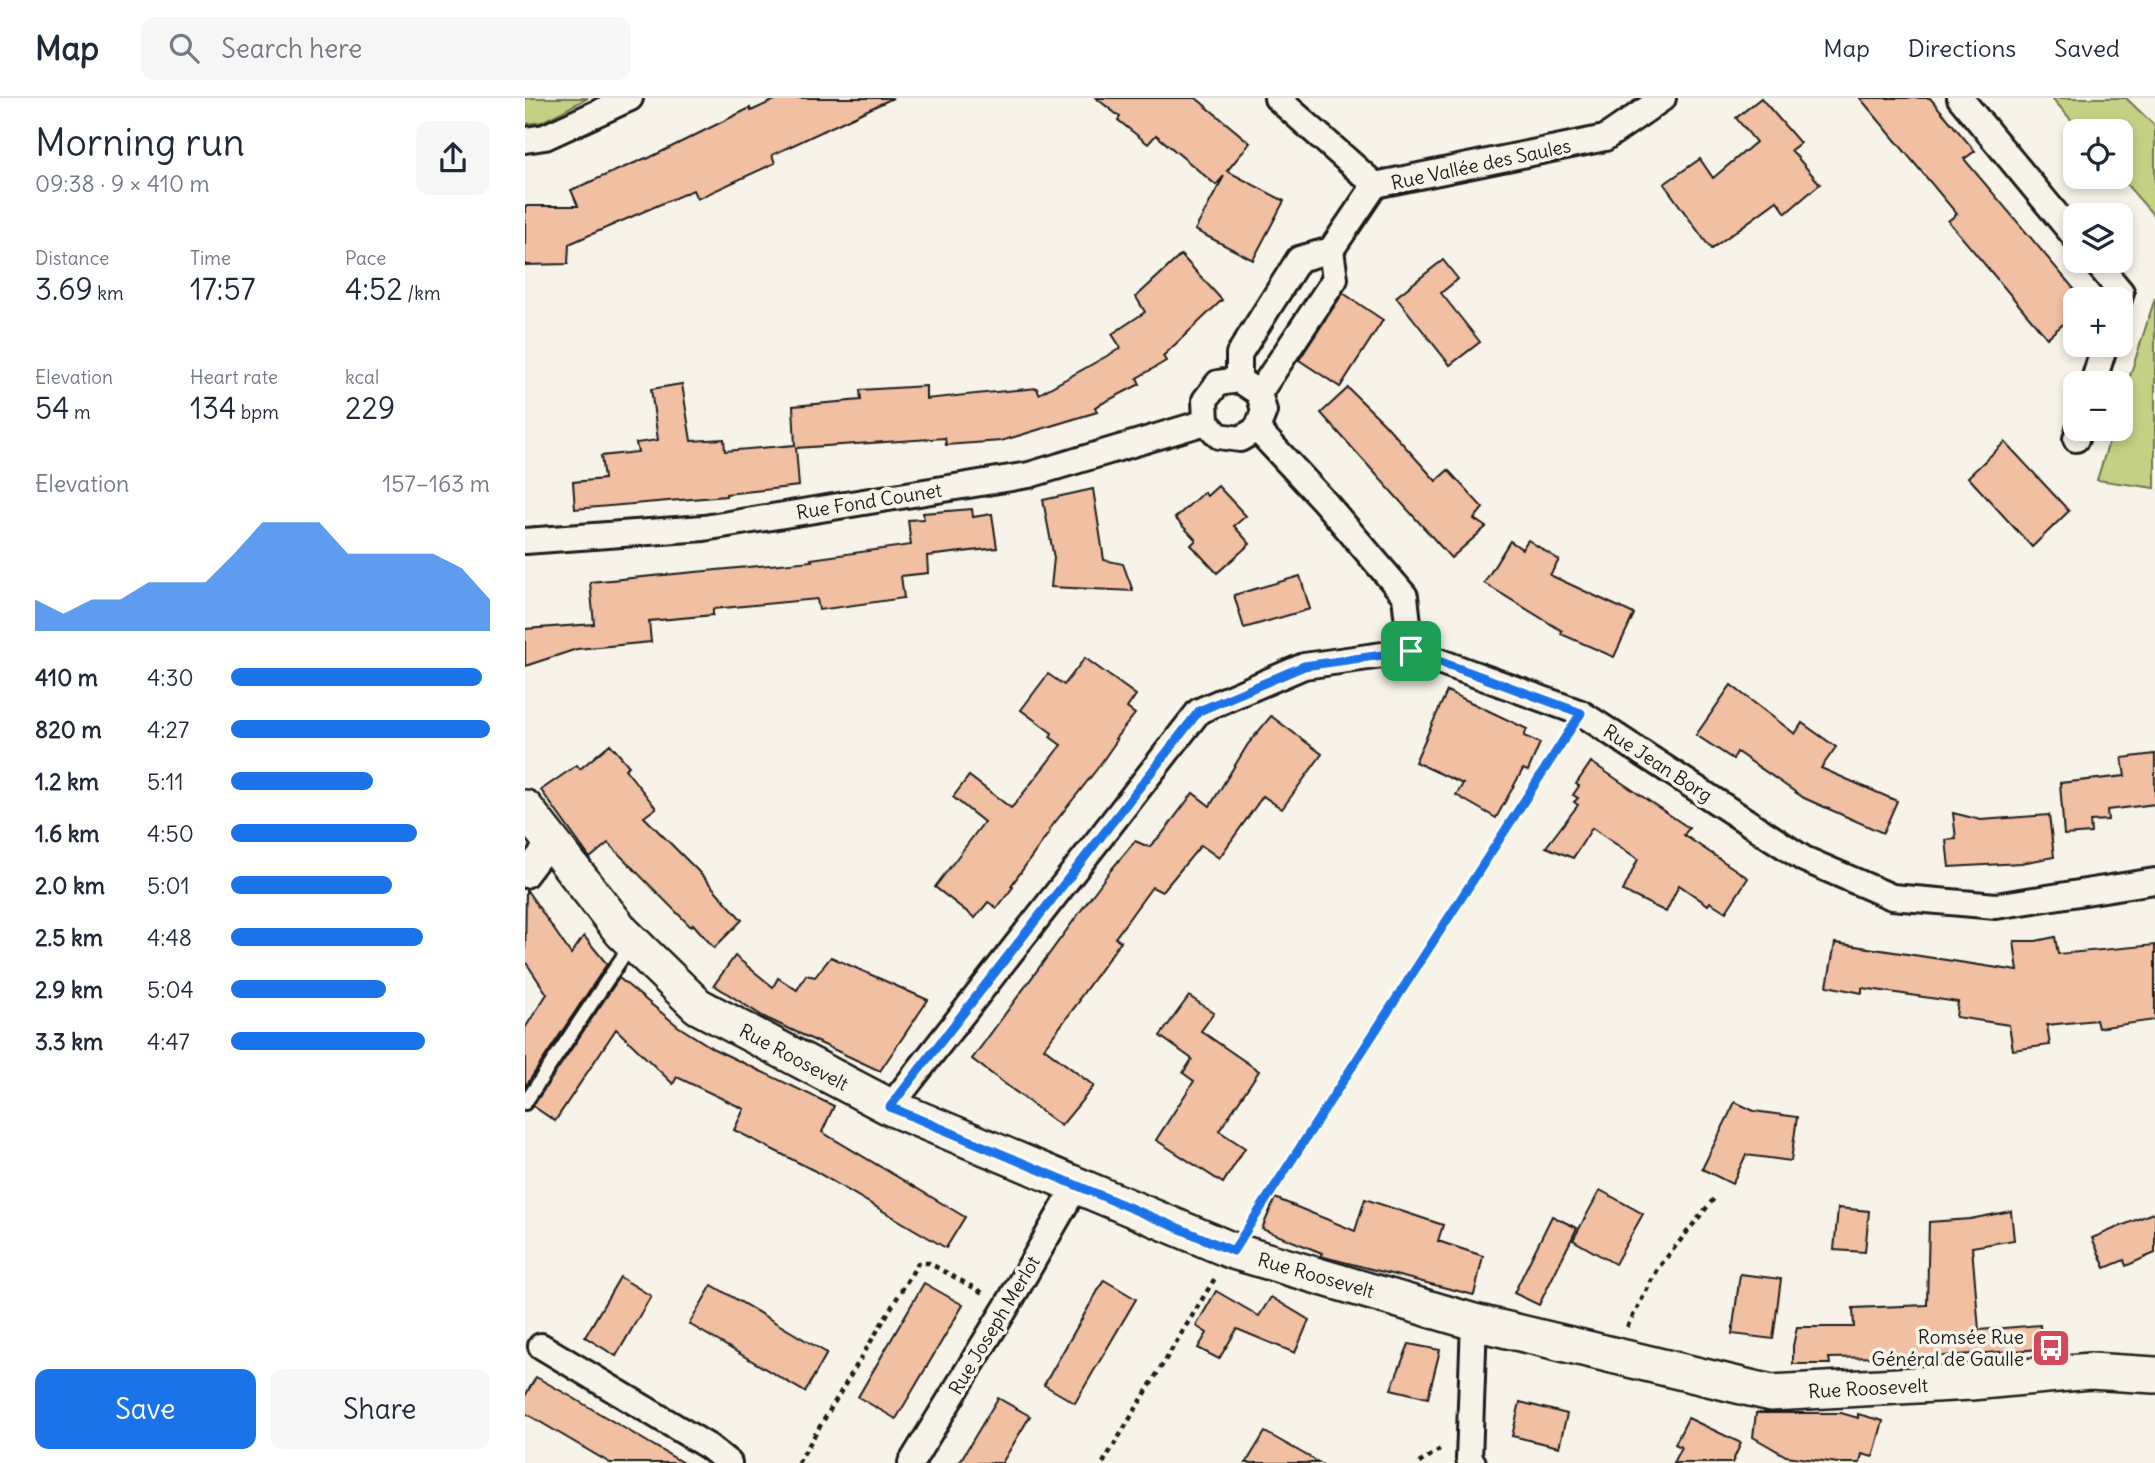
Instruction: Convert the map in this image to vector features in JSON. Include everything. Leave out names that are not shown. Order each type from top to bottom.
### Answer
[{"type":"main road","name":"Rue Roosevelt","points":[[525,808],[632,942],[698,1006],[890,1107],[1233,1251],[1474,1322],[1771,1393],[1971,1382],[2089,1371],[2155,1375]]},
{"type":"street","points":[[525,140],[545,137],[630,98]]},
{"type":"street","name":"Rue Vallée des Saules","points":[[1277,98],[1375,185],[1605,138],[1663,98]]},
{"type":"street","points":[[1960,98],[2063,222]]},
{"type":"street","points":[[1249,387],[1218,383],[1205,400],[1206,422],[1219,436],[1240,439],[1257,429],[1264,411],[1249,387],[1239,354],[1299,259],[1331,250],[1375,185]]},
{"type":"street","points":[[1249,387],[1335,279],[1331,250]]},
{"type":"street","points":[[2105,273],[2117,287]]},
{"type":"street","name":"Rue Fond Counet","points":[[525,541],[703,528],[1029,475],[1206,422]]},
{"type":"street","points":[[1257,429],[1323,500],[1405,596],[1411,651]]},
{"type":"street","name":"Rue Jean Borg","points":[[890,1107],[1199,711],[1304,666],[1411,651],[1581,713],[1804,859],[1892,897],[1996,906],[2155,881]]},
{"type":"street","points":[[525,875],[550,842]]},
{"type":"street","name":"Rue Joseph Merlot","points":[[911,1463],[1007,1307],[1076,1186]]},
{"type":"street","points":[[1473,1463],[1469,1459],[1474,1322]]},
{"type":"street","points":[[541,1346],[709,1447],[729,1463]]},
{"type":"lane","points":[[525,1103],[632,942]]},
{"type":"path","points":[[1103,1463],[1233,1251],[1581,713]]},
{"type":"path","points":[[1612,1355],[1660,1267],[1716,1196]]},
{"type":"path","points":[[799,1463],[918,1263],[929,1263],[1007,1307]]},
{"type":"green space","points":[[525,98],[588,98],[542,122],[525,124]]},
{"type":"green space","points":[[2052,98],[2126,98],[2155,126],[2155,217],[2130,189],[2133,189],[2133,119],[2070,119]]},
{"type":"green space","points":[[2155,298],[2155,488],[2097,480],[2109,441],[2133,441],[2132,371]]},
{"type":"building","points":[[779,98],[893,98],[772,155],[775,163],[697,199],[693,190],[569,244],[568,264],[525,265],[525,206],[578,206],[571,190],[647,159],[750,108],[751,111]]},
{"type":"building","points":[[1096,98],[1196,98],[1250,143],[1227,171],[1284,201],[1253,260],[1195,230],[1224,176],[1216,185],[1156,135],[1148,144]]},
{"type":"building","points":[[1761,98],[1800,143],[1791,150],[1820,184],[1786,213],[1777,201],[1711,249],[1664,184],[1700,159],[1713,178],[1756,142],[1736,118]]},
{"type":"building","points":[[1860,98],[1930,98],[1975,151],[1964,159],[2072,287],[2063,287],[2063,324],[2047,338],[1948,221],[1957,214]]},
{"type":"building","points":[[1181,255],[1222,300],[1163,356],[1166,361],[1137,378],[1140,384],[1095,407],[1097,412],[1001,441],[946,445],[945,438],[796,448],[799,486],[726,496],[575,509],[573,482],[604,479],[601,456],[638,452],[636,443],[658,440],[651,389],[682,384],[691,441],[724,439],[725,451],[795,445],[793,406],[861,400],[860,390],[926,386],[926,399],[1037,388],[1039,394],[1121,348],[1112,334],[1145,312],[1136,297]]},
{"type":"building","points":[[1443,260],[1458,279],[1441,293],[1480,342],[1450,365],[1396,297]]},
{"type":"building","points":[[1343,293],[1383,320],[1340,387],[1299,360]]},
{"type":"building","points":[[1348,388],[1436,481],[1448,470],[1483,508],[1474,519],[1486,527],[1451,558],[1321,413]]},
{"type":"building","points":[[2005,442],[2069,511],[2032,547],[1968,477]]},
{"type":"building","points":[[1218,486],[1246,516],[1234,526],[1250,544],[1217,573],[1191,545],[1196,540],[1175,518],[1204,492],[1207,496]]},
{"type":"building","points":[[1093,489],[1104,560],[1123,564],[1133,591],[1051,587],[1054,558],[1043,500]]},
{"type":"building","points":[[972,509],[973,517],[992,514],[997,548],[927,556],[928,573],[901,576],[904,598],[819,610],[817,599],[713,609],[713,615],[649,621],[651,642],[577,649],[525,666],[525,629],[594,624],[590,582],[812,561],[811,559],[911,545],[908,520],[924,519],[923,513]]},
{"type":"building","points":[[1528,540],[1559,560],[1550,575],[1634,614],[1614,657],[1561,634],[1562,631],[1484,583],[1510,541],[1522,549]]},
{"type":"building","points":[[1300,576],[1310,609],[1244,628],[1234,595]]},
{"type":"building","points":[[1085,658],[1136,695],[1127,708],[1135,714],[1115,739],[1117,740],[1097,769],[1049,830],[997,908],[988,902],[975,918],[935,887],[984,822],[953,797],[969,776],[1011,808],[1014,805],[1061,745],[1050,737],[1052,733],[1021,710],[1048,674],[1064,685]]},
{"type":"building","points":[[1731,685],[1795,734],[1802,723],[1836,747],[1821,768],[1897,801],[1883,833],[1804,798],[1737,752],[1733,759],[1696,735]]},
{"type":"building","points":[[1447,691],[1527,729],[1524,736],[1540,743],[1528,771],[1523,769],[1496,818],[1456,795],[1463,784],[1415,762]]},
{"type":"building","points":[[1271,716],[1322,754],[1282,809],[1263,796],[1219,858],[1201,845],[1162,892],[1152,887],[1115,938],[1121,941],[1044,1048],[1094,1086],[1061,1126],[972,1059],[1135,841],[1149,847],[1193,793],[1210,806],[1248,744]]},
{"type":"building","points":[[610,744],[629,766],[625,769],[656,808],[644,817],[742,920],[714,948],[693,924],[691,927],[608,843],[590,858],[541,790],[577,765],[580,769]]},
{"type":"building","points":[[2155,754],[2155,804],[2107,810],[2108,820],[2090,821],[2091,833],[2064,835],[2060,783],[2125,776],[2122,758]]},
{"type":"building","points":[[1591,762],[1689,828],[1684,835],[1748,878],[1726,912],[1710,902],[1708,905],[1679,885],[1666,912],[1623,891],[1638,859],[1592,828],[1573,858],[1546,847],[1578,805],[1574,802],[1578,798],[1573,795],[1579,786],[1576,784]]},
{"type":"building","points":[[1953,813],[1981,820],[2049,815],[2054,857],[2021,863],[1949,867],[1946,840],[1956,839]]},
{"type":"building","points":[[526,889],[571,954],[584,936],[607,964],[525,1087],[525,1028],[547,994],[525,961]]},
{"type":"building","points":[[2055,937],[2058,954],[2155,945],[2155,1020],[2098,1028],[2096,1020],[2047,1025],[2050,1045],[2013,1050],[2009,1025],[1956,1017],[1958,1002],[1862,988],[1862,993],[1827,986],[1835,943],[2018,971],[2014,941],[2036,941]]},
{"type":"building","points":[[735,956],[773,987],[778,978],[797,990],[806,975],[815,977],[831,957],[928,1000],[880,1071],[764,1017],[714,985]]},
{"type":"building","points":[[619,978],[679,1027],[714,1049],[834,1106],[822,1132],[965,1217],[946,1248],[813,1170],[734,1130],[744,1109],[677,1077],[673,1084],[616,1029],[555,1121],[533,1106]]},
{"type":"building","points":[[1189,996],[1214,1013],[1201,1031],[1259,1071],[1219,1131],[1245,1148],[1223,1183],[1156,1140],[1194,1081],[1183,1073],[1192,1059],[1160,1036]]},
{"type":"building","points":[[1735,1102],[1754,1111],[1797,1117],[1791,1161],[1746,1155],[1732,1184],[1702,1169]]},
{"type":"building","points":[[1600,1190],[1643,1214],[1615,1264],[1573,1240]]},
{"type":"building","points":[[1275,1198],[1355,1231],[1365,1199],[1443,1225],[1438,1241],[1483,1256],[1474,1295],[1320,1256],[1322,1253],[1262,1229]]},
{"type":"building","points":[[1838,1208],[1869,1211],[1865,1252],[1834,1250]]},
{"type":"building","points":[[2011,1211],[2014,1240],[1972,1247],[1979,1330],[2040,1325],[2041,1349],[1945,1356],[1829,1358],[1830,1364],[1793,1364],[1797,1327],[1854,1327],[1853,1308],[1927,1305],[1929,1222],[1970,1219]]},
{"type":"building","points":[[2155,1212],[2155,1253],[2126,1266],[2124,1260],[2105,1268],[2092,1238]]},
{"type":"building","points":[[1552,1216],[1577,1228],[1539,1305],[1514,1293]]},
{"type":"building","points":[[1740,1274],[1781,1279],[1773,1339],[1732,1334]]},
{"type":"building","points":[[620,1277],[651,1296],[616,1356],[585,1337]]},
{"type":"building","points":[[1104,1280],[1136,1299],[1075,1403],[1044,1385]]},
{"type":"building","points":[[924,1283],[963,1305],[896,1419],[858,1397]]},
{"type":"building","points":[[712,1285],[827,1353],[805,1392],[689,1324]]},
{"type":"building","points":[[1216,1291],[1259,1316],[1271,1297],[1309,1320],[1295,1353],[1237,1329],[1219,1359],[1198,1348],[1207,1333],[1196,1326]]},
{"type":"building","points":[[1409,1344],[1440,1350],[1428,1398],[1391,1389]]},
{"type":"building","points":[[536,1377],[683,1463],[610,1463],[525,1413],[525,1396]]},
{"type":"building","points":[[998,1398],[1030,1416],[1002,1463],[959,1463]]},
{"type":"building","points":[[1520,1402],[1567,1414],[1559,1447],[1512,1436]]},
{"type":"building","points":[[1756,1413],[1841,1413],[1858,1418],[1858,1414],[1883,1421],[1873,1457],[1862,1454],[1860,1463],[1838,1463],[1786,1456],[1753,1437]]},
{"type":"building","points":[[1688,1418],[1741,1443],[1732,1463],[1673,1463],[1681,1447],[1675,1444]]},
{"type":"building","points":[[1265,1432],[1320,1463],[1246,1463]]},
{"type":"place","name":"Romsée Rue Général de Gaulle","points":[[2051,1348]]},
{"type":"route","points":[[1411,651],[1581,713],[1233,1251],[890,1107],[1199,711],[1304,666],[1411,651]]}]
